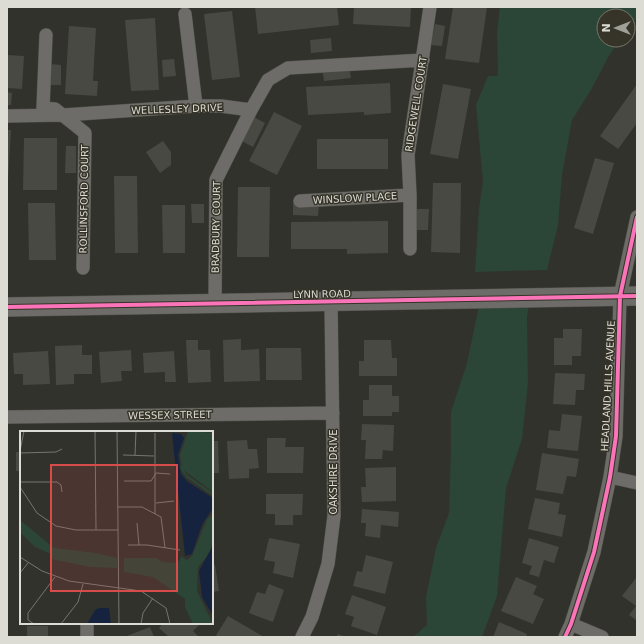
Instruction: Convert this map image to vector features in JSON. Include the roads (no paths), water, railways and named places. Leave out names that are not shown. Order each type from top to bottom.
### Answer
[{"type":"street","name":"RIDGEWELL COURT","points":[[410,249],[408,155],[430,7]]},
{"type":"street","points":[[185,14],[196,106]]},
{"type":"street","points":[[46,35],[43,108],[55,109],[64,115]]},
{"type":"street","points":[[251,110],[268,80],[288,68],[423,60]]},
{"type":"street","name":"WELLESLEY DRIVE","points":[[7,116],[64,115],[196,106],[221,106],[251,110]]},
{"type":"street","name":"BRADBURY COURT","points":[[215,304],[216,180],[251,110]]},
{"type":"street","name":"ROLLINSFORD COURT","points":[[64,115],[85,134],[84,268]]},
{"type":"street","name":"WINSLOW PLACE","points":[[300,201],[410,195]]},
{"type":"street","name":"HEADLAND HILLS AVENUE","points":[[565,637],[571,624],[594,552],[610,477],[616,436],[628,296],[637,217]]},
{"type":"street","name":"LYNN ROAD","points":[[7,307],[628,296]]},
{"type":"street","name":"OAKSHIRE DRIVE","points":[[302,637],[312,617],[328,564],[334,516],[331,302]]},
{"type":"street","name":"WESSEX STREET","points":[[7,418],[332,413]]},
{"type":"street","points":[[610,477],[637,483]]},
{"type":"street","points":[[87,624],[87,637]]},
{"type":"street","points":[[571,624],[602,637]]}]
